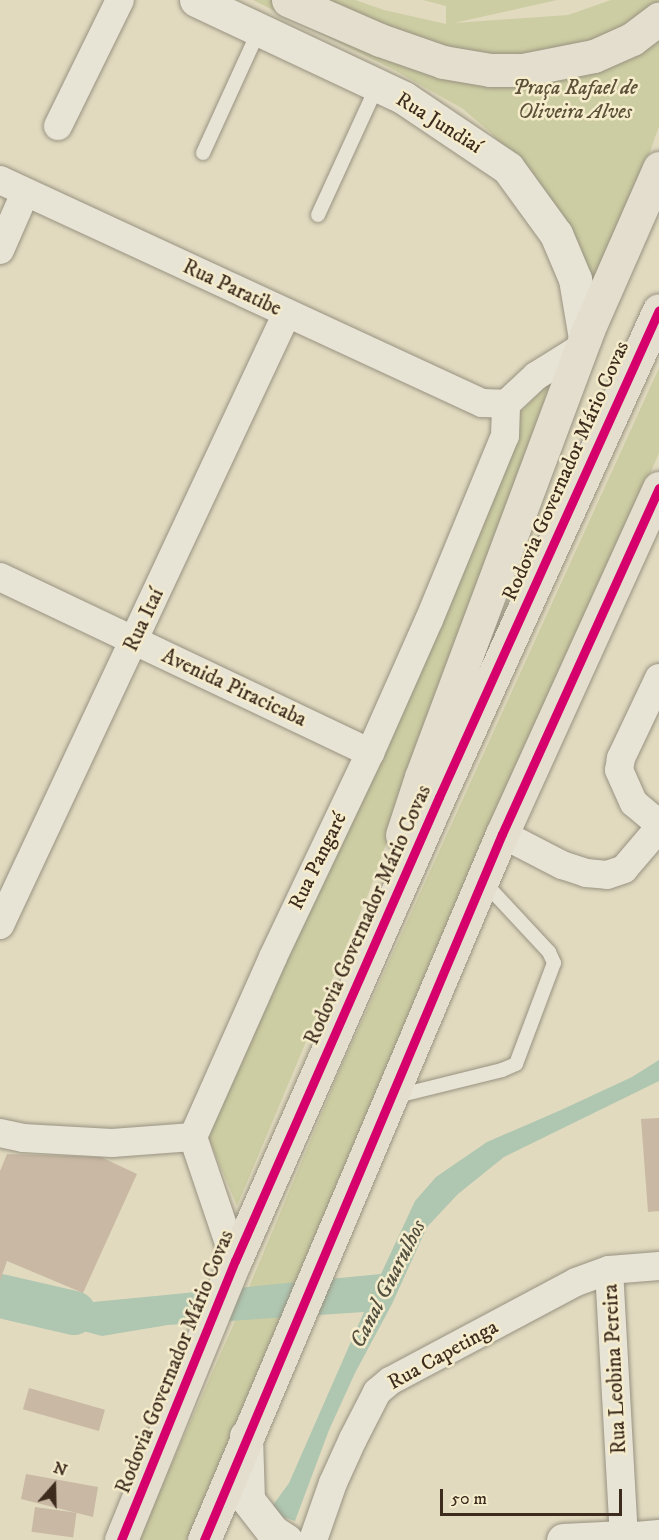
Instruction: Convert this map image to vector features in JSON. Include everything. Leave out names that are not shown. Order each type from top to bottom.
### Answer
[{"type":"highway","points":[[288,0],[380,40],[443,62],[490,70],[522,70],[594,56],[632,39],[659,18]]},
{"type":"highway","points":[[351,998],[421,777],[583,343],[659,168]]},
{"type":"highway","name":"Rodovia Governador Mário Covas","points":[[121,1540],[235,1261],[659,310]]},
{"type":"highway","points":[[204,1540],[246,1434],[502,834],[657,496]]},
{"type":"main road","name":"Rua Jundiaí","points":[[195,0],[377,86],[423,111],[508,168],[556,234],[575,279],[583,343]]},
{"type":"main road","points":[[246,1434],[248,1500],[281,1537]]},
{"type":"main road","points":[[563,1540],[624,1538]]},
{"type":"street","points":[[58,126],[120,0]]},
{"type":"street","name":"Rua Paratibe","points":[[0,180],[464,396],[482,403],[506,404]]},
{"type":"street","points":[[0,250],[25,193]]},
{"type":"street","name":"Rua Itaí","points":[[0,925],[287,314]]},
{"type":"street","points":[[506,404],[536,376],[583,343]]},
{"type":"street","name":"Rua Pangaré","points":[[193,1137],[273,957],[370,753],[499,453],[505,436],[506,404]]},
{"type":"street","name":"Avenida Piracicaba","points":[[0,577],[370,753]]},
{"type":"street","points":[[502,834],[562,865],[586,873],[607,875],[624,869],[659,826],[634,803],[619,770],[621,758],[659,678]]},
{"type":"street","points":[[0,1133],[23,1138],[112,1143],[193,1137],[235,1261]]},
{"type":"street","name":"Rua Capetinga","points":[[313,1540],[333,1483],[377,1392],[390,1381],[576,1282],[609,1270],[659,1266]]},
{"type":"street","name":"Rua Leobina Pereira","points":[[609,1270],[624,1538]]},
{"type":"street","points":[[624,1538],[659,1534]]},
{"type":"lane","points":[[203,153],[260,30]]},
{"type":"lane","points":[[318,215],[377,86]]},
{"type":"lane","points":[[391,1097],[502,1070],[516,1064],[554,963],[549,952],[483,880]]},
{"type":"green space","name":"Praça Rafael de Oliveira Alves","points":[[253,0],[355,0],[384,10],[446,24],[446,6],[423,0],[557,0],[454,23],[568,15],[611,0],[659,0],[659,126],[588,330],[516,160],[490,132],[463,109],[396,71]]},
{"type":"green space","points":[[659,368],[659,453],[242,1418],[187,1540],[138,1540],[232,1328],[342,1065]]},
{"type":"green space","points":[[551,381],[369,892],[237,1206],[206,1132],[519,414]]},
{"type":"water","name":"Canal Guarulhos","points":[[659,1060],[659,1081],[504,1157],[458,1194],[427,1227],[392,1304],[355,1373],[329,1430],[295,1521],[268,1512],[289,1483],[364,1312],[168,1325],[102,1336],[8,1311],[19,1291],[83,1303],[381,1274],[415,1201],[436,1177],[487,1142],[632,1077]]},
{"type":"building","points":[[659,1118],[659,1211],[648,1212],[641,1119]]},
{"type":"building","points":[[7,1154],[101,1157],[137,1174],[83,1293],[7,1261],[0,1281],[0,1171]]},
{"type":"building","points":[[29,1388],[105,1410],[99,1431],[23,1409]]},
{"type":"building","points":[[26,1474],[98,1487],[93,1517],[21,1499]]},
{"type":"building","points":[[35,1507],[77,1513],[73,1538],[32,1532]]},
{"type":"waterway","points":[[0,1296],[74,1313]]},
{"type":"cycle path","points":[[121,1540],[235,1261],[439,797],[659,310]]},
{"type":"cycle path","points":[[204,1540],[502,834],[659,488]]}]
